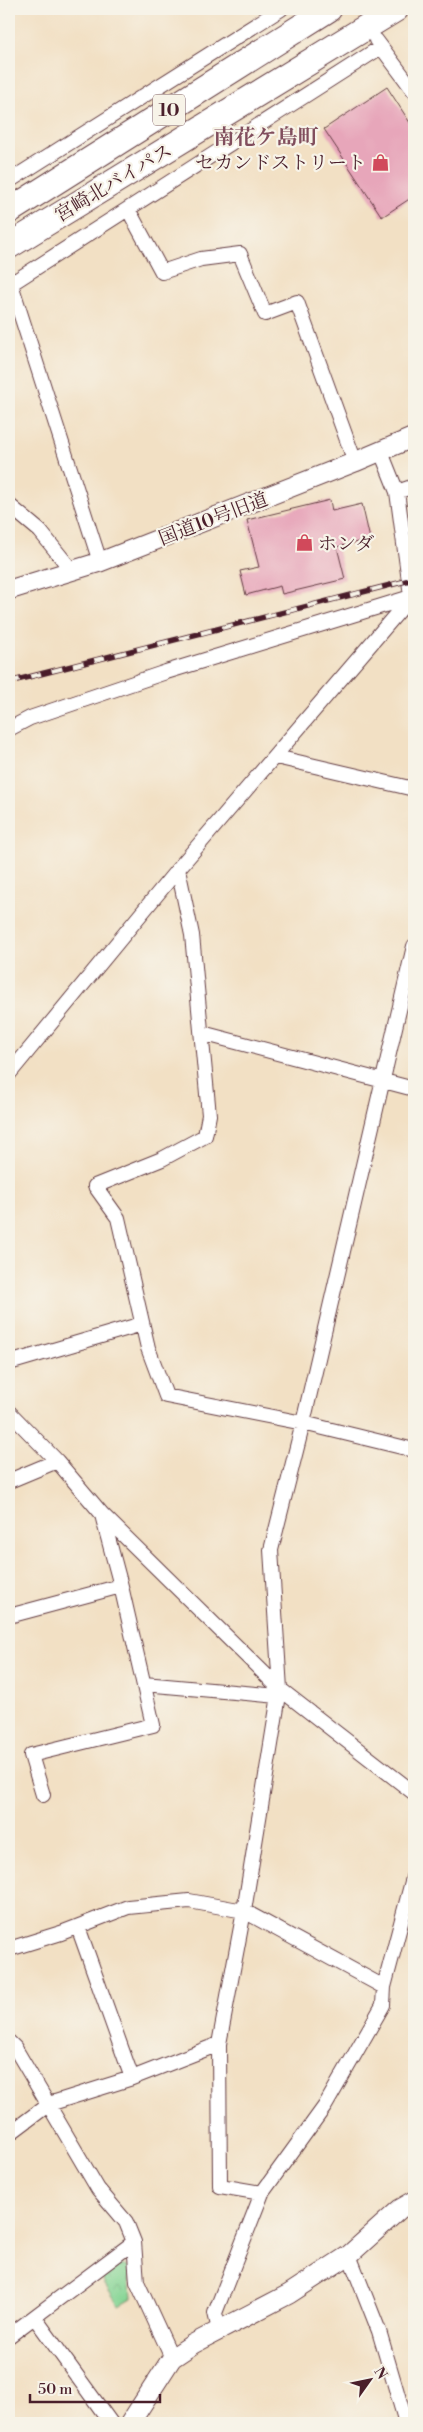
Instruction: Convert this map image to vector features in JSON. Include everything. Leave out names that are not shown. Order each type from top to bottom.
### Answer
[{"type":"highway","name":"宮崎北バイパス","points":[[9,211],[327,9]]},
{"type":"highway","name":"宮崎北バイパス","points":[[9,246],[396,9]]},
{"type":"street","points":[[9,181],[281,9]]},
{"type":"street","points":[[367,27],[414,91]]},
{"type":"street","points":[[100,562],[10,282],[381,47]]},
{"type":"street","points":[[128,209],[162,272],[201,259],[240,254],[264,314],[297,302],[355,462]]},
{"type":"street","name":"国道10号旧道","points":[[9,590],[73,572],[100,562],[381,452],[414,437]]},
{"type":"street","points":[[381,452],[397,492],[414,618]]},
{"type":"street","points":[[397,492],[414,486]]},
{"type":"street","points":[[9,505],[40,531],[73,572]]},
{"type":"street","points":[[9,729],[30,718],[166,672],[412,597]]},
{"type":"street","points":[[10,1066],[412,597]]},
{"type":"street","points":[[276,757],[414,789]]},
{"type":"street","points":[[178,870],[192,935],[202,1033],[209,1115],[205,1136],[162,1159],[95,1186],[118,1218],[148,1348],[166,1396],[303,1423],[414,1450]]},
{"type":"street","points":[[262,2193],[220,2186],[219,2044],[244,1911],[279,1693],[271,1550],[384,1082],[414,946]]},
{"type":"street","points":[[202,1033],[414,1089]]},
{"type":"street","points":[[9,1363],[142,1324]]},
{"type":"street","points":[[9,1412],[57,1461],[102,1514],[279,1693],[414,1793]]},
{"type":"street","points":[[9,1481],[57,1461]]},
{"type":"street","points":[[43,1795],[31,1755],[153,1725],[121,1586],[102,1514]]},
{"type":"street","points":[[9,1616],[121,1586]]},
{"type":"street","points":[[144,1684],[279,1693]]},
{"type":"street","points":[[219,2330],[215,2313],[262,2193],[325,2106],[383,2005],[384,1987],[414,1874]]},
{"type":"street","points":[[9,1949],[78,1927],[128,1907],[189,1901],[244,1911],[384,1987]]},
{"type":"street","points":[[78,1927],[132,2078]]},
{"type":"street","points":[[9,2042],[15,2048],[49,2104],[98,2189],[126,2222],[134,2242],[137,2282],[172,2358]]},
{"type":"street","points":[[9,2134],[49,2104],[132,2078],[219,2044]]},
{"type":"street","points":[[135,2421],[172,2358],[219,2330],[289,2294],[350,2255],[400,2209],[414,2201]]},
{"type":"street","points":[[9,2336],[134,2242]]},
{"type":"street","points":[[350,2255],[380,2331],[406,2423]]},
{"type":"street","points":[[35,2318],[111,2423]]},
{"type":"green space","points":[[120,2264],[129,2268],[131,2299],[119,2306],[102,2279]]},
{"type":"building","name":"セカンドストリート","points":[[387,87],[414,129],[414,196],[382,217],[324,129]]},
{"type":"building","name":"ホンダ","points":[[330,500],[332,511],[362,504],[370,539],[337,547],[345,579],[282,594],[280,586],[246,595],[240,571],[259,567],[247,520]]},
{"type":"railway","points":[[9,682],[414,579]]},
{"type":"place","name":"セカンドストリート","points":[[380,162]]},
{"type":"place","name":"ホンダ","points":[[304,543]]},
{"type":"district","name":"南花ケ島町","points":[[266,137]]}]
